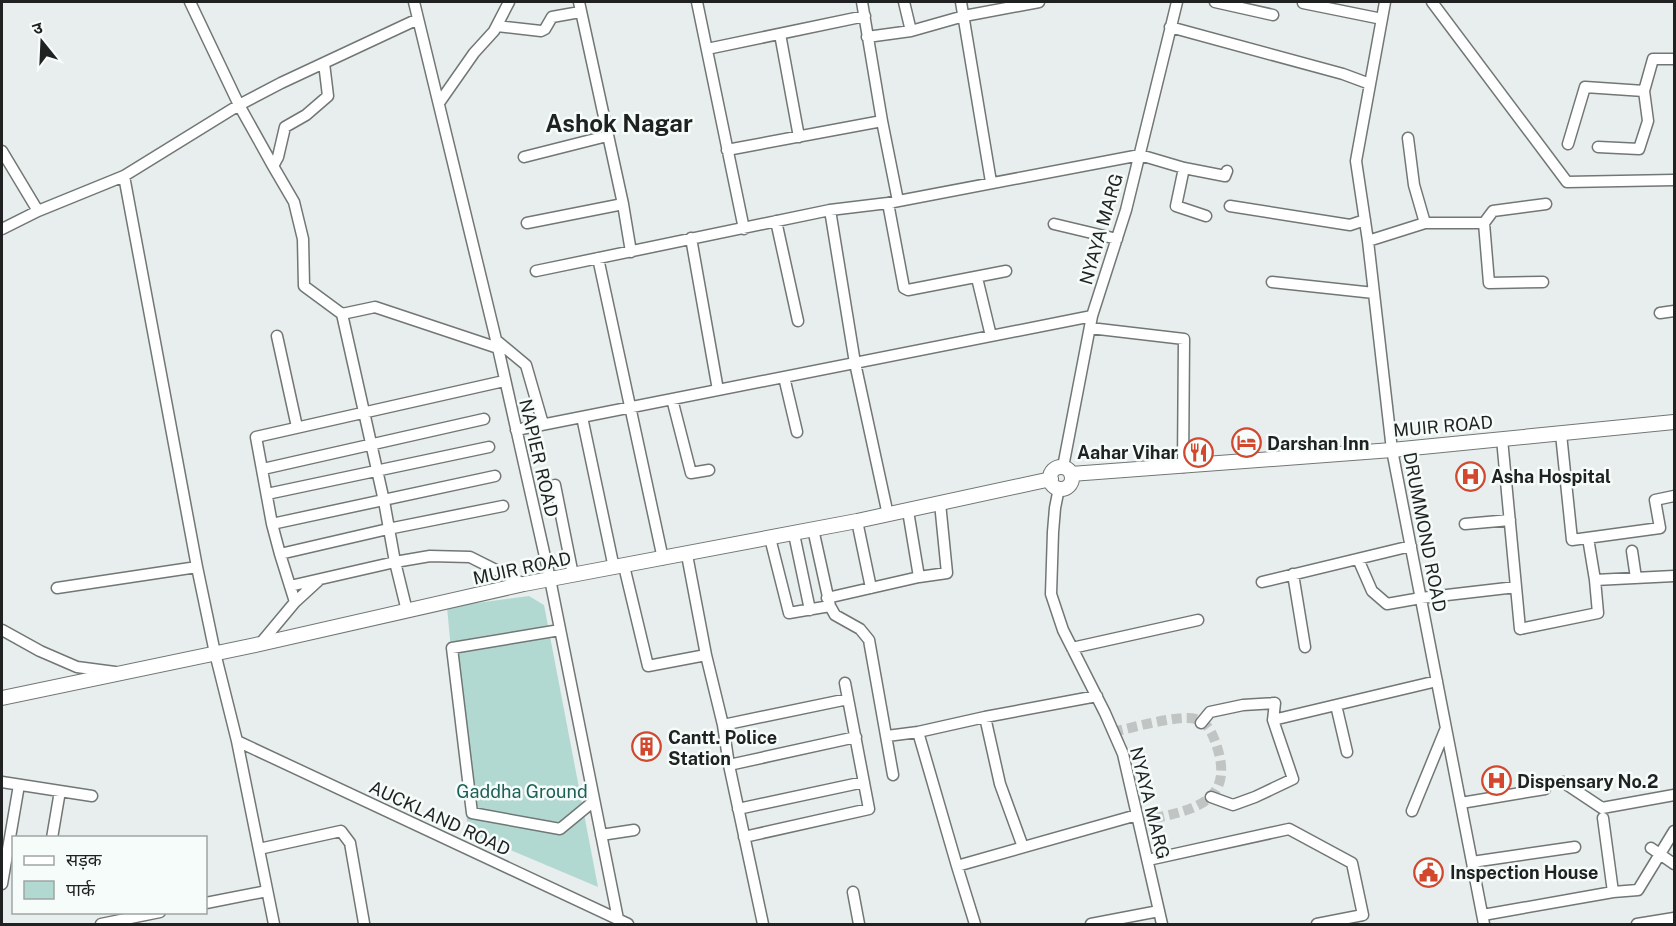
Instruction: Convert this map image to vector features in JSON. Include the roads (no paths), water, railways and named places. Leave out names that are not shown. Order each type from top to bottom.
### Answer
[{"type":"main road","name":"MUIR ROAD","points":[[1067,471],[1183,466],[1392,450],[1674,424]]},
{"type":"main road","points":[[1055,484],[1053,471],[1058,467],[1067,471]]},
{"type":"main road","name":"MUIR ROAD","points":[[2,698],[260,644],[524,584],[687,555],[940,503],[1055,484]]},
{"type":"street","points":[[190,2],[239,105],[294,202],[303,239],[304,286],[342,314],[407,611]]},
{"type":"street","name":"NAPIER ROAD","points":[[414,2],[497,344],[550,579],[621,923]]},
{"type":"street","points":[[439,103],[474,53],[497,26],[509,2]]},
{"type":"street","points":[[697,2],[744,229]]},
{"type":"street","points":[[862,2],[882,121],[904,288],[908,290],[1006,272]]},
{"type":"street","points":[[904,2],[911,31]]},
{"type":"street","points":[[961,2],[991,182]]},
{"type":"street","points":[[867,37],[911,31],[964,16],[1039,2]]},
{"type":"street","name":"NYAYA MARG","points":[[1067,471],[1092,316],[1126,210],[1177,2]]},
{"type":"street","points":[[1215,2],[1273,15]]},
{"type":"street","name":"DRUMMOND ROAD","points":[[1385,2],[1356,161],[1368,241],[1392,450],[1483,920]]},
{"type":"street","points":[[1432,2],[1567,182],[1674,180]]},
{"type":"street","points":[[1303,3],[1382,19]]},
{"type":"street","points":[[497,26],[541,31],[545,29],[552,17],[579,7],[623,204],[631,252]]},
{"type":"street","points":[[707,48],[865,16]]},
{"type":"street","points":[[2,230],[38,211],[124,176],[239,105],[418,19]]},
{"type":"street","points":[[1170,27],[1343,74],[1370,84]]},
{"type":"street","points":[[780,34],[799,137]]},
{"type":"street","points":[[1598,147],[1639,149],[1648,121],[1644,91],[1653,59],[1674,59]]},
{"type":"street","points":[[273,166],[278,157],[285,127],[306,115],[328,96],[324,63]]},
{"type":"street","points":[[1568,144],[1585,87],[1644,91]]},
{"type":"street","points":[[727,150],[882,121]]},
{"type":"street","points":[[524,157],[607,136]]},
{"type":"street","points":[[1408,138],[1414,185],[1425,223]]},
{"type":"street","points":[[2,151],[38,211]]},
{"type":"street","points":[[536,271],[830,210],[893,202],[1140,154],[1184,168],[1225,177],[1227,171]]},
{"type":"street","points":[[1184,168],[1176,206],[1206,216]]},
{"type":"street","points":[[124,176],[197,567],[237,741],[274,924]]},
{"type":"street","points":[[527,224],[623,204]]},
{"type":"street","points":[[1543,282],[1489,283],[1484,223],[1493,211],[1546,204]]},
{"type":"street","points":[[1230,206],[1350,225],[1365,220]]},
{"type":"street","points":[[830,210],[855,363],[888,515]]},
{"type":"street","points":[[776,221],[798,321]]},
{"type":"street","points":[[1368,241],[1425,223],[1484,223]]},
{"type":"street","points":[[1054,224],[1117,239]]},
{"type":"street","points":[[691,238],[718,390]]},
{"type":"street","points":[[598,258],[663,559]]},
{"type":"street","points":[[977,278],[991,336]]},
{"type":"street","points":[[1272,282],[1374,293]]},
{"type":"street","points":[[342,314],[375,307],[497,344],[526,365],[543,424]]},
{"type":"street","points":[[1660,312],[1674,312]]},
{"type":"street","points":[[516,430],[1092,316]]},
{"type":"street","points":[[1090,328],[1185,339],[1183,466]]},
{"type":"street","points":[[277,336],[297,427]]},
{"type":"street","points":[[784,377],[797,432]]},
{"type":"street","points":[[294,603],[272,524],[256,436],[504,381]]},
{"type":"street","points":[[672,399],[691,473],[709,470]]},
{"type":"street","points":[[582,417],[619,567],[648,666],[706,655]]},
{"type":"street","points":[[263,469],[484,419]]},
{"type":"street","points":[[1561,434],[1572,540],[1660,528],[1656,500],[1674,496]]},
{"type":"street","points":[[1502,439],[1520,629],[1598,613],[1588,538]]},
{"type":"street","points":[[267,494],[489,447]]},
{"type":"street","points":[[272,524],[495,476]]},
{"type":"street","name":"NYAYA MARG","points":[[1055,484],[1051,594],[1063,630],[1097,696],[1123,754],[1161,924]]},
{"type":"street","points":[[555,485],[573,575]]},
{"type":"street","points":[[771,538],[789,613],[810,610],[871,588],[947,573],[940,503]]},
{"type":"street","points":[[280,554],[503,506]]},
{"type":"street","points":[[908,511],[919,577]]},
{"type":"street","points":[[1465,524],[1510,520]]},
{"type":"street","points":[[857,521],[871,588]]},
{"type":"street","points":[[813,530],[828,602],[835,615],[860,629],[869,640],[893,775]]},
{"type":"street","points":[[794,534],[810,610]]},
{"type":"street","points":[[1262,582],[1410,546]]},
{"type":"street","points":[[1632,551],[1636,578]]},
{"type":"street","points":[[687,555],[763,924]]},
{"type":"street","points":[[290,586],[430,556],[470,557],[524,584]]},
{"type":"street","points":[[1358,558],[1372,591],[1387,604],[1516,587]]},
{"type":"street","points":[[57,588],[197,567]]},
{"type":"street","points":[[1293,574],[1305,647]]},
{"type":"street","points":[[1595,580],[1674,576]]},
{"type":"street","points":[[260,644],[294,603],[319,579]]},
{"type":"street","points":[[1072,648],[1198,620]]},
{"type":"street","points":[[2,630],[40,651],[77,667],[123,673]]},
{"type":"street","points":[[560,630],[452,648],[472,813],[560,829],[594,801]]},
{"type":"street","points":[[1273,720],[1437,681]]},
{"type":"street","points":[[744,837],[869,809],[845,683]]},
{"type":"street","points":[[886,736],[918,732],[1097,696]]},
{"type":"street","points":[[723,725],[848,699]]},
{"type":"street","points":[[1201,723],[1210,712],[1243,705],[1275,703],[1273,720],[1293,779],[1255,798],[1233,805],[1211,797]]},
{"type":"street","points":[[1336,705],[1347,752]]},
{"type":"street","points":[[986,717],[1000,784],[1023,848]]},
{"type":"street","points":[[1412,812],[1446,728]]},
{"type":"street","points":[[918,732],[975,924]]},
{"type":"street","points":[[729,765],[855,737]]},
{"type":"street","name":"AUCKLAND ROAD","points":[[237,741],[621,923]]},
{"type":"street","points":[[2,782],[92,796]]},
{"type":"street","points":[[738,809],[864,782]]},
{"type":"street","points":[[1563,782],[1602,808],[1674,795]]},
{"type":"street","points":[[2,885],[19,785]]},
{"type":"street","points":[[1461,803],[1545,789]]},
{"type":"street","points":[[52,836],[60,791]]},
{"type":"street","points":[[957,866],[1137,815]]},
{"type":"street","points":[[1603,818],[1613,892]]},
{"type":"street","points":[[1148,860],[1289,829],[1352,863],[1363,915],[1317,924]]},
{"type":"street","points":[[601,835],[633,830]]},
{"type":"street","points":[[259,849],[341,831],[350,843],[364,923]]},
{"type":"street","points":[[1483,920],[1613,892],[1638,890],[1656,851],[1674,831]]},
{"type":"street","points":[[1472,862],[1575,848]]},
{"type":"street","points":[[1656,851],[1674,864]]},
{"type":"street","points":[[207,903],[267,891]]},
{"type":"street","points":[[853,892],[859,924]]},
{"type":"street","points":[[1091,924],[1159,911]]},
{"type":"street","points":[[105,924],[151,914]]},
{"type":"street","points":[[1638,924],[1674,918]]},
{"type":"tunnel","points":[[1113,732],[1179,718],[1196,719],[1207,726],[1217,747],[1221,767],[1219,783],[1212,795],[1188,810],[1139,822]]},
{"type":"place","name":"Darshan Inn","points":[[1246,443]]},
{"type":"place","name":"Aahar Vihar","points":[[1199,452]]},
{"type":"place","name":"Asha Hospital","points":[[1470,476]]},
{"type":"place","name":"Cantt. Police Station","points":[[647,747]]},
{"type":"place","name":"Dispensary No.2","points":[[1496,781]]},
{"type":"place","name":"Inspection House","points":[[1429,872]]},
{"type":"district","name":"Ashok Nagar","points":[[619,123]]},
{"type":"park label","name":"Gaddha Ground","points":[[522,791]]}]
